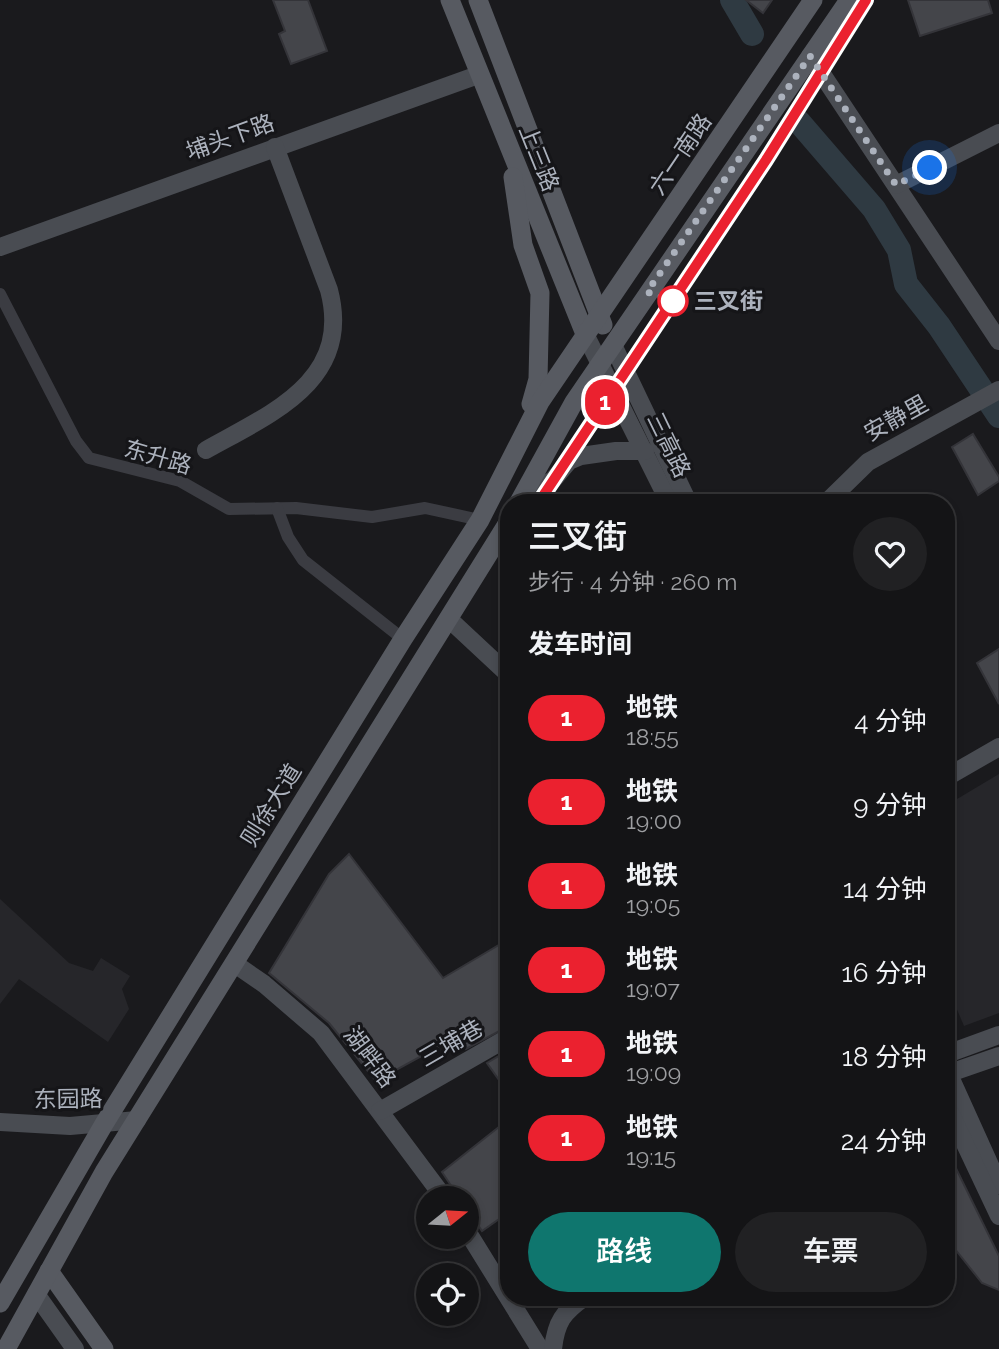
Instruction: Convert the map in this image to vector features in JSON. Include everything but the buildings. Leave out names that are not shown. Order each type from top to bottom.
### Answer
[{"type":"main road","name":"上三路","points":[[450,0],[478,75],[585,334]]},
{"type":"main road","name":"上三路","points":[[478,0],[612,345]]},
{"type":"main road","name":"六一南路","points":[[585,334],[814,0]]},
{"type":"main road","points":[[523,494],[574,402],[849,0]]},
{"type":"main road","points":[[503,475],[537,389],[540,308],[540,293],[516,214],[510,151]]},
{"type":"main road","name":"则徐大道","points":[[0,1303],[104,1124],[403,639],[480,520],[540,402],[585,334]]},
{"type":"main road","points":[[6,1349],[137,1120],[450,621],[500,536]]},
{"type":"main road","points":[[49,1271],[104,1349]]},
{"type":"street","points":[[810,56],[999,341]]},
{"type":"street","name":"埔头下路","points":[[0,247],[478,75]]},
{"type":"street","points":[[896,185],[999,132]]},
{"type":"street","points":[[206,450],[294,399],[320,368],[331,337],[333,312],[328,290],[275,147]]},
{"type":"street","name":"东升路","points":[[0,294],[76,441],[89,458],[180,481],[229,509],[277,508],[372,517],[425,508],[480,520]]},
{"type":"street","name":"三高路","points":[[585,334],[665,494]]},
{"type":"street","name":"三高路","points":[[612,345],[684,494]]},
{"type":"street","name":"安静里","points":[[835,494],[867,462],[999,390]]},
{"type":"street","points":[[530,494],[553,480],[569,461],[581,456],[616,451],[645,452]]},
{"type":"street","points":[[277,508],[292,546],[303,560],[403,639]]},
{"type":"street","points":[[450,621],[500,667]]},
{"type":"street","points":[[955,772],[999,747]]},
{"type":"street","name":"湖畔路","points":[[235,964],[264,984],[321,1032],[435,1186]]},
{"type":"street","points":[[955,1051],[999,1035]]},
{"type":"street","name":"三埔巷","points":[[380,1111],[500,1043]]},
{"type":"street","points":[[955,1072],[999,1056]]},
{"type":"street","points":[[955,1090],[999,1185]]},
{"type":"street","name":"东园路","points":[[0,1122],[104,1124],[137,1120]]},
{"type":"street","points":[[955,1122],[999,1216]]},
{"type":"street","points":[[479,1250],[500,1284]]},
{"type":"street","points":[[36,1293],[75,1349]]},
{"type":"street","points":[[513,1306],[540,1349]]},
{"type":"street","points":[[553,1349],[558,1321],[572,1306]]},
{"type":"shaded area","points":[[999,774],[999,1013],[964,1026],[955,1005],[955,800]]},
{"type":"shaded area","points":[[0,899],[69,963],[93,971],[101,958],[130,976],[122,989],[129,1009],[108,1042],[19,979],[0,1004]]},
{"type":"waterway","points":[[732,0],[752,34]]},
{"type":"waterway","points":[[799,122],[874,209],[899,250],[906,284],[939,326],[999,416]]},
{"type":"metro line","name":"1","points":[[544,494],[766,160],[866,0]]},
{"type":"place","name":"三叉街","points":[[673,301]]},
{"type":"route","points":[[673,301],[647,292],[810,56],[896,185],[930,168]]}]
